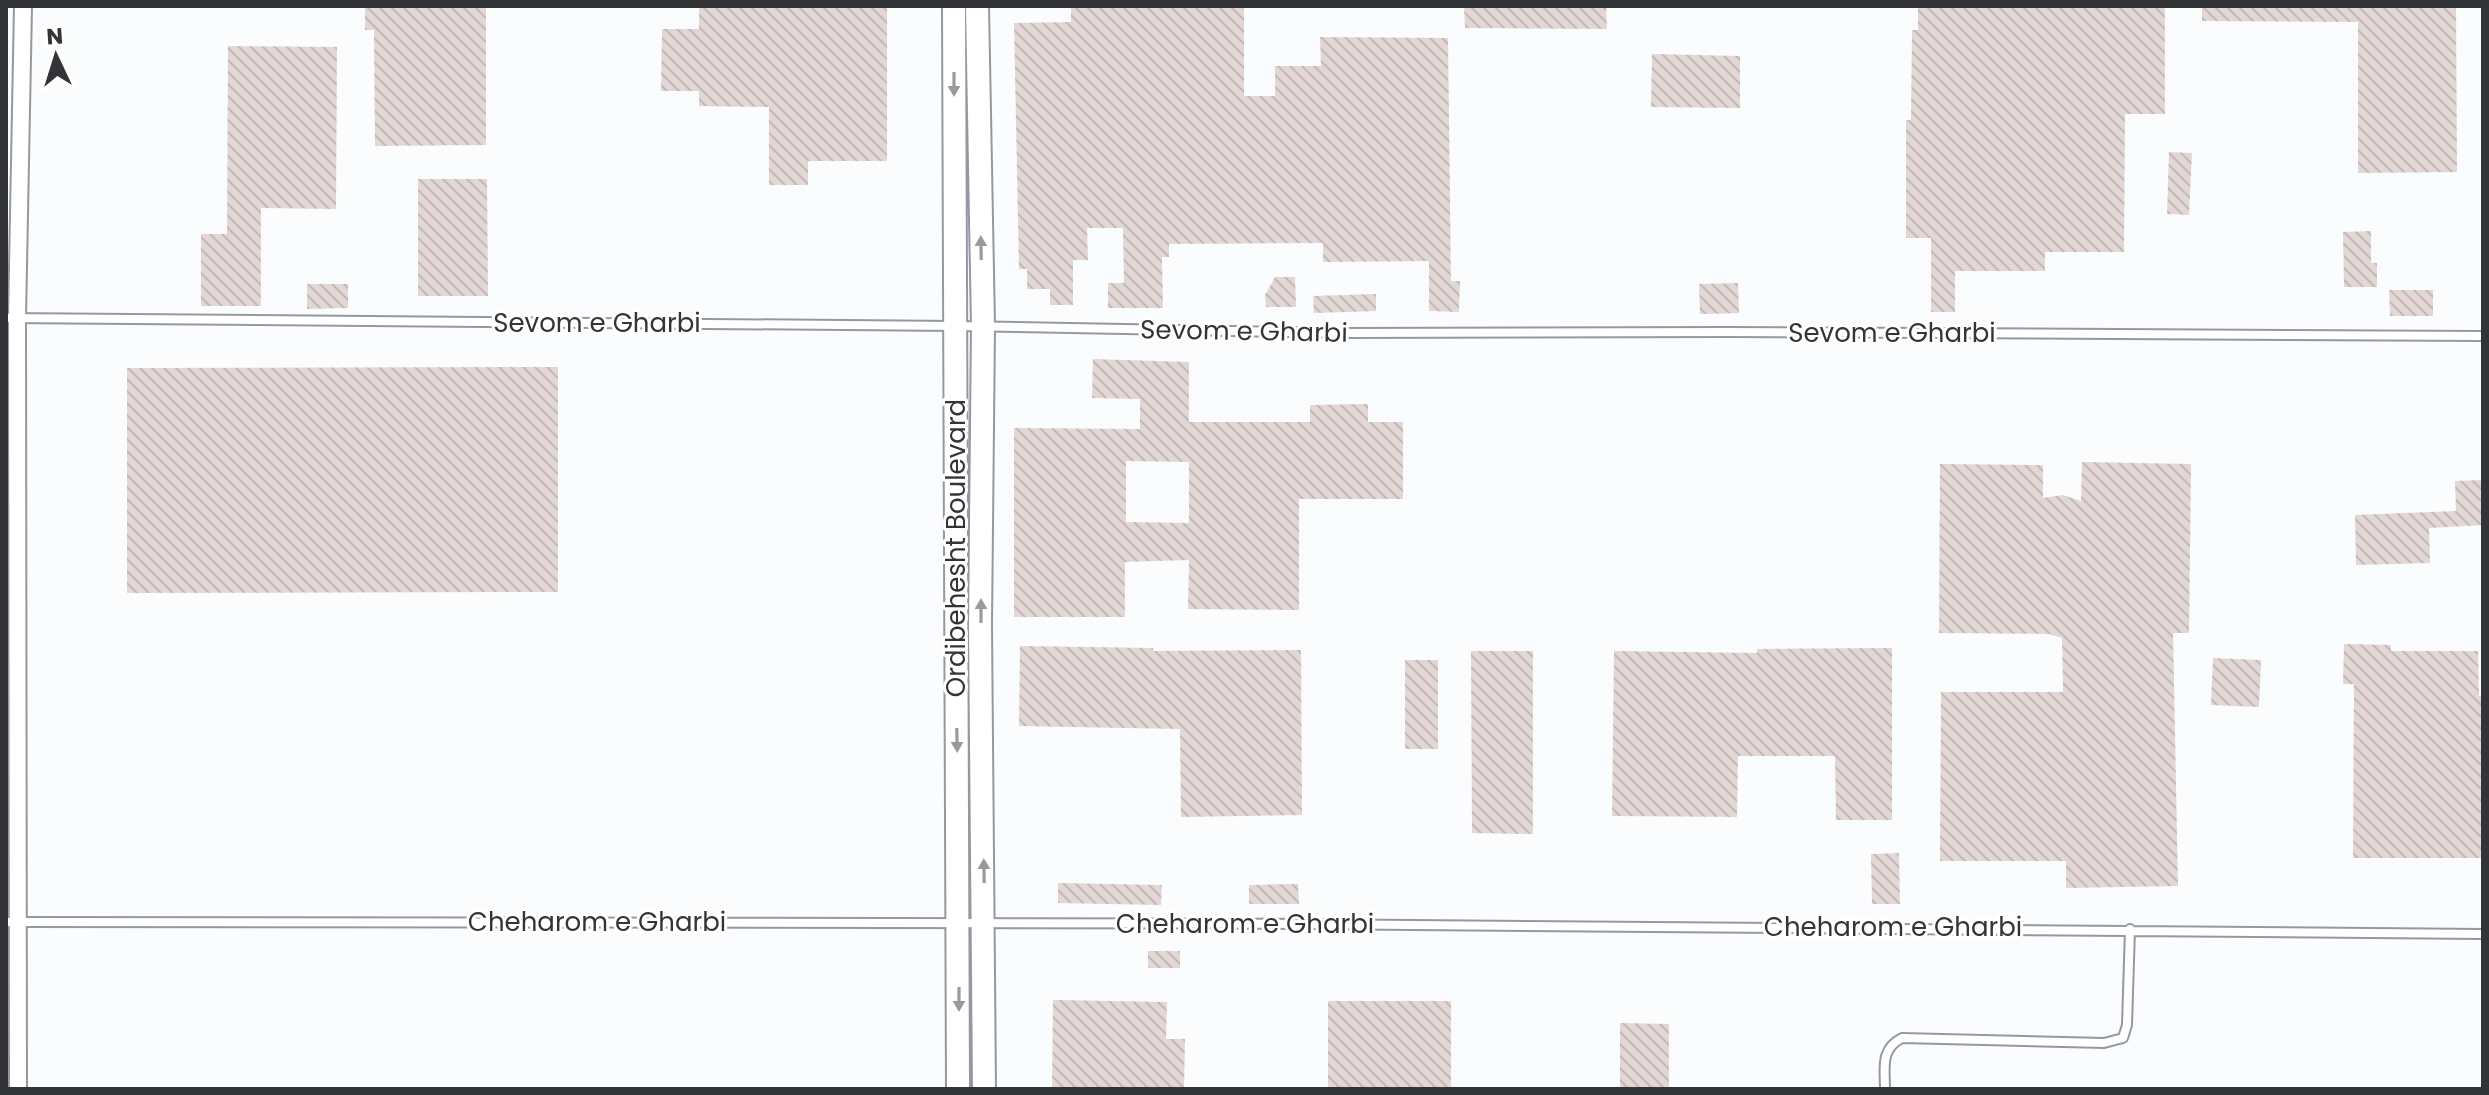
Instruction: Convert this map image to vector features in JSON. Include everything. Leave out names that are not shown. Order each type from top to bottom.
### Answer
[{"type":"street","points":[[18,1089],[12,922],[12,318],[23,6]]},
{"type":"street","name":"Ordibehesht Boulevard","points":[[954,6],[958,1089]]},
{"type":"street","name":"Ordibehesht Boulevard","points":[[977,6],[983,326],[980,625],[985,922],[984,1089]]},
{"type":"lane","name":"Sevom e Gharbi","points":[[12,318],[983,326],[1346,333],[2483,336]]},
{"type":"lane","name":"Cheharom e Gharbi","points":[[12,922],[985,922],[2483,934]]},
{"type":"lane","points":[[1885,1089],[1885,1055],[1892,1043],[1902,1038],[2104,1043],[2123,1038],[2127,1025],[2130,929]]},
{"type":"building","points":[[365,6],[486,6],[486,145],[375,146],[374,30],[365,30]]},
{"type":"building","points":[[699,6],[887,6],[887,161],[808,161],[808,185],[769,185],[769,107],[699,106],[699,91],[661,91],[662,29],[699,29]]},
{"type":"building","points":[[1071,6],[1244,6],[1244,96],[1275,96],[1275,66],[1321,66],[1320,37],[1448,38],[1451,281],[1460,281],[1459,312],[1429,311],[1429,261],[1323,262],[1323,243],[1169,244],[1169,257],[1162,257],[1163,308],[1108,308],[1108,283],[1124,283],[1123,228],[1087,228],[1088,260],[1073,260],[1073,305],[1050,305],[1050,289],[1027,289],[1027,269],[1019,269],[1014,23],[1071,22]]},
{"type":"building","points":[[1464,6],[1606,6],[1607,29],[1465,28]]},
{"type":"building","points":[[1918,6],[2165,6],[2165,114],[2125,114],[2124,252],[2045,252],[2045,271],[1955,271],[1955,312],[1931,312],[1931,238],[1906,238],[1906,120],[1911,120],[1912,30],[1918,30]]},
{"type":"building","points":[[2202,6],[2456,6],[2457,172],[2358,173],[2358,22],[2202,21]]},
{"type":"building","points":[[228,46],[337,47],[336,209],[261,208],[261,306],[201,306],[201,234],[227,234]]},
{"type":"building","points":[[1652,54],[1740,56],[1740,108],[1651,107]]},
{"type":"building","points":[[2169,152],[2192,153],[2189,215],[2167,214]]},
{"type":"building","points":[[418,179],[487,179],[488,296],[418,296]]},
{"type":"building","points":[[2371,231],[2371,263],[2377,263],[2377,287],[2344,287],[2343,232]]},
{"type":"building","points":[[1275,277],[1295,277],[1296,307],[1266,307],[1265,295]]},
{"type":"building","points":[[1738,283],[1739,313],[1700,314],[1699,284]]},
{"type":"building","points":[[307,284],[348,284],[348,308],[307,309]]},
{"type":"building","points":[[2389,290],[2433,290],[2433,316],[2390,316]]},
{"type":"building","points":[[1376,294],[1376,311],[1314,313],[1313,296]]},
{"type":"building","points":[[1093,359],[1189,362],[1189,422],[1310,422],[1310,405],[1368,404],[1368,422],[1403,422],[1403,499],[1299,499],[1299,610],[1188,609],[1189,560],[1125,562],[1125,617],[1014,617],[1014,428],[1140,429],[1140,399],[1092,398]],"holes":[[[1126,461],[1189,462],[1189,523],[1126,522]]]},
{"type":"building","points":[[558,367],[558,592],[127,593],[127,368]]},
{"type":"building","points":[[2082,462],[2191,464],[2189,633],[2173,633],[2178,886],[2066,888],[2066,861],[1940,861],[1941,692],[2063,692],[2062,638],[2049,634],[1939,633],[1940,464],[2043,465],[2043,498],[2063,495],[2081,501]]},
{"type":"building","points":[[2483,480],[2483,525],[2429,528],[2430,563],[2356,565],[2355,515],[2456,511],[2455,481]]},
{"type":"building","points":[[2344,644],[2391,645],[2391,651],[2478,651],[2479,696],[2482,696],[2481,858],[2353,858],[2354,684],[2343,684]]},
{"type":"building","points":[[1020,646],[1153,648],[1153,651],[1301,650],[1302,815],[1181,817],[1180,729],[1019,726]]},
{"type":"building","points":[[1892,648],[1892,820],[1836,820],[1835,756],[1738,756],[1737,817],[1612,816],[1614,651],[1757,653],[1757,649]]},
{"type":"building","points":[[1471,651],[1533,651],[1533,834],[1472,833]]},
{"type":"building","points":[[2213,658],[2261,660],[2259,707],[2211,705]]},
{"type":"building","points":[[1405,660],[1438,660],[1438,749],[1405,749]]},
{"type":"building","points":[[1899,853],[1900,904],[1872,904],[1871,854]]},
{"type":"building","points":[[1058,883],[1162,885],[1161,905],[1058,903]]},
{"type":"building","points":[[1298,884],[1299,904],[1249,904],[1249,885]]},
{"type":"building","points":[[1148,951],[1180,951],[1180,968],[1148,968]]},
{"type":"building","points":[[1053,1000],[1167,1002],[1166,1039],[1185,1039],[1184,1089],[1052,1089]]},
{"type":"building","points":[[1328,1001],[1451,1001],[1451,1089],[1328,1089]]},
{"type":"building","points":[[1620,1023],[1669,1024],[1669,1089],[1620,1089]]}]
